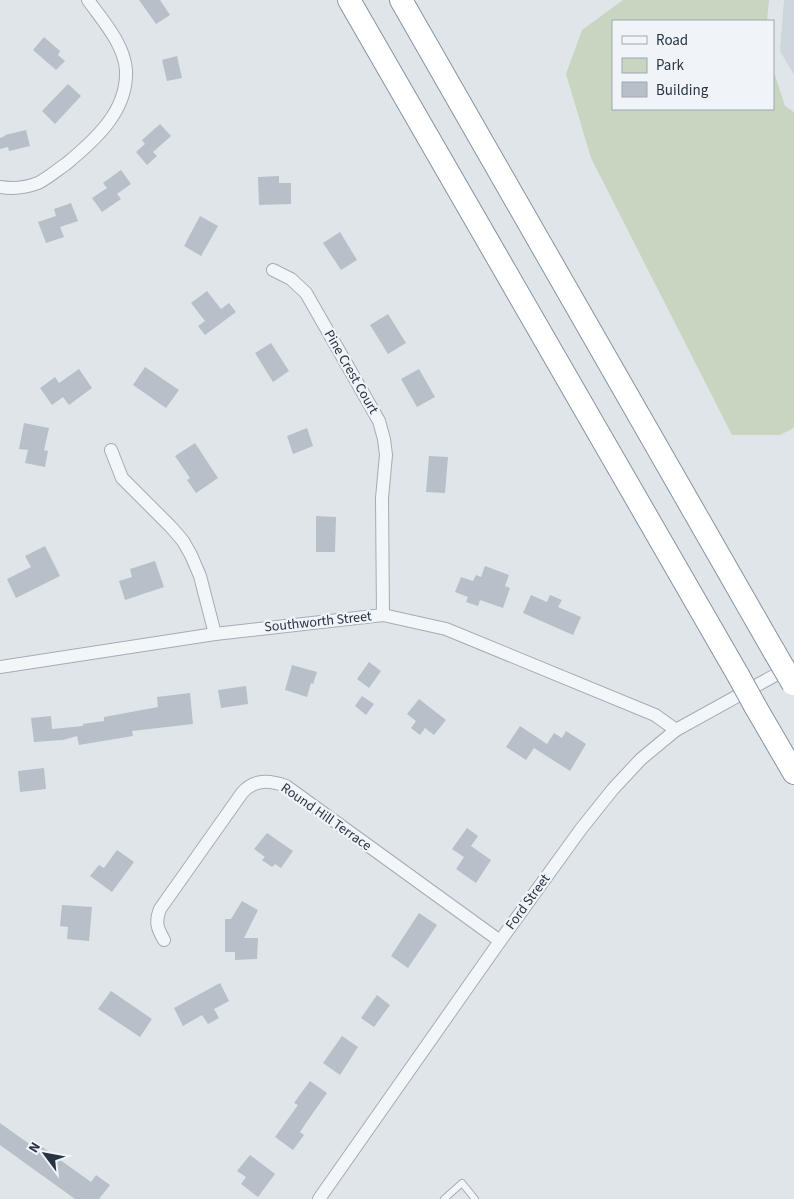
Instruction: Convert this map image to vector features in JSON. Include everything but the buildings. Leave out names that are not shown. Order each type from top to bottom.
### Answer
[{"type":"highway","points":[[349,0],[794,773]]},
{"type":"highway","points":[[401,0],[789,672]]},
{"type":"street","points":[[0,187],[11,189],[24,187],[38,183],[54,173],[81,152],[104,129],[120,104],[125,83],[124,59],[120,47],[88,0]]},
{"type":"street","name":"Pine Crest Court","points":[[273,270],[291,279],[306,293],[372,406],[379,422],[386,455],[382,498],[383,615]]},
{"type":"street","points":[[110,450],[122,478],[171,526],[191,555],[200,576],[215,634]]},
{"type":"street","name":"Southworth Street","points":[[0,667],[215,634],[383,615],[446,629],[655,715],[676,730]]},
{"type":"street","name":"Ford Street","points":[[319,1199],[500,941],[581,829],[613,790],[641,759],[676,730],[789,672]]},
{"type":"street","name":"Round Hill Terrace","points":[[164,940],[156,928],[156,919],[160,909],[242,793],[254,783],[265,781],[276,782],[286,786],[500,941]]},
{"type":"lane","points":[[444,1199],[462,1183],[475,1199]]},
{"type":"shaded area","points":[[784,0],[794,0],[794,75],[780,51]]},
{"type":"green space","points":[[623,0],[769,0],[767,20],[612,20],[612,110],[774,110],[774,72],[785,106],[794,112],[794,428],[780,435],[732,435],[591,158],[566,74],[582,30]]}]
